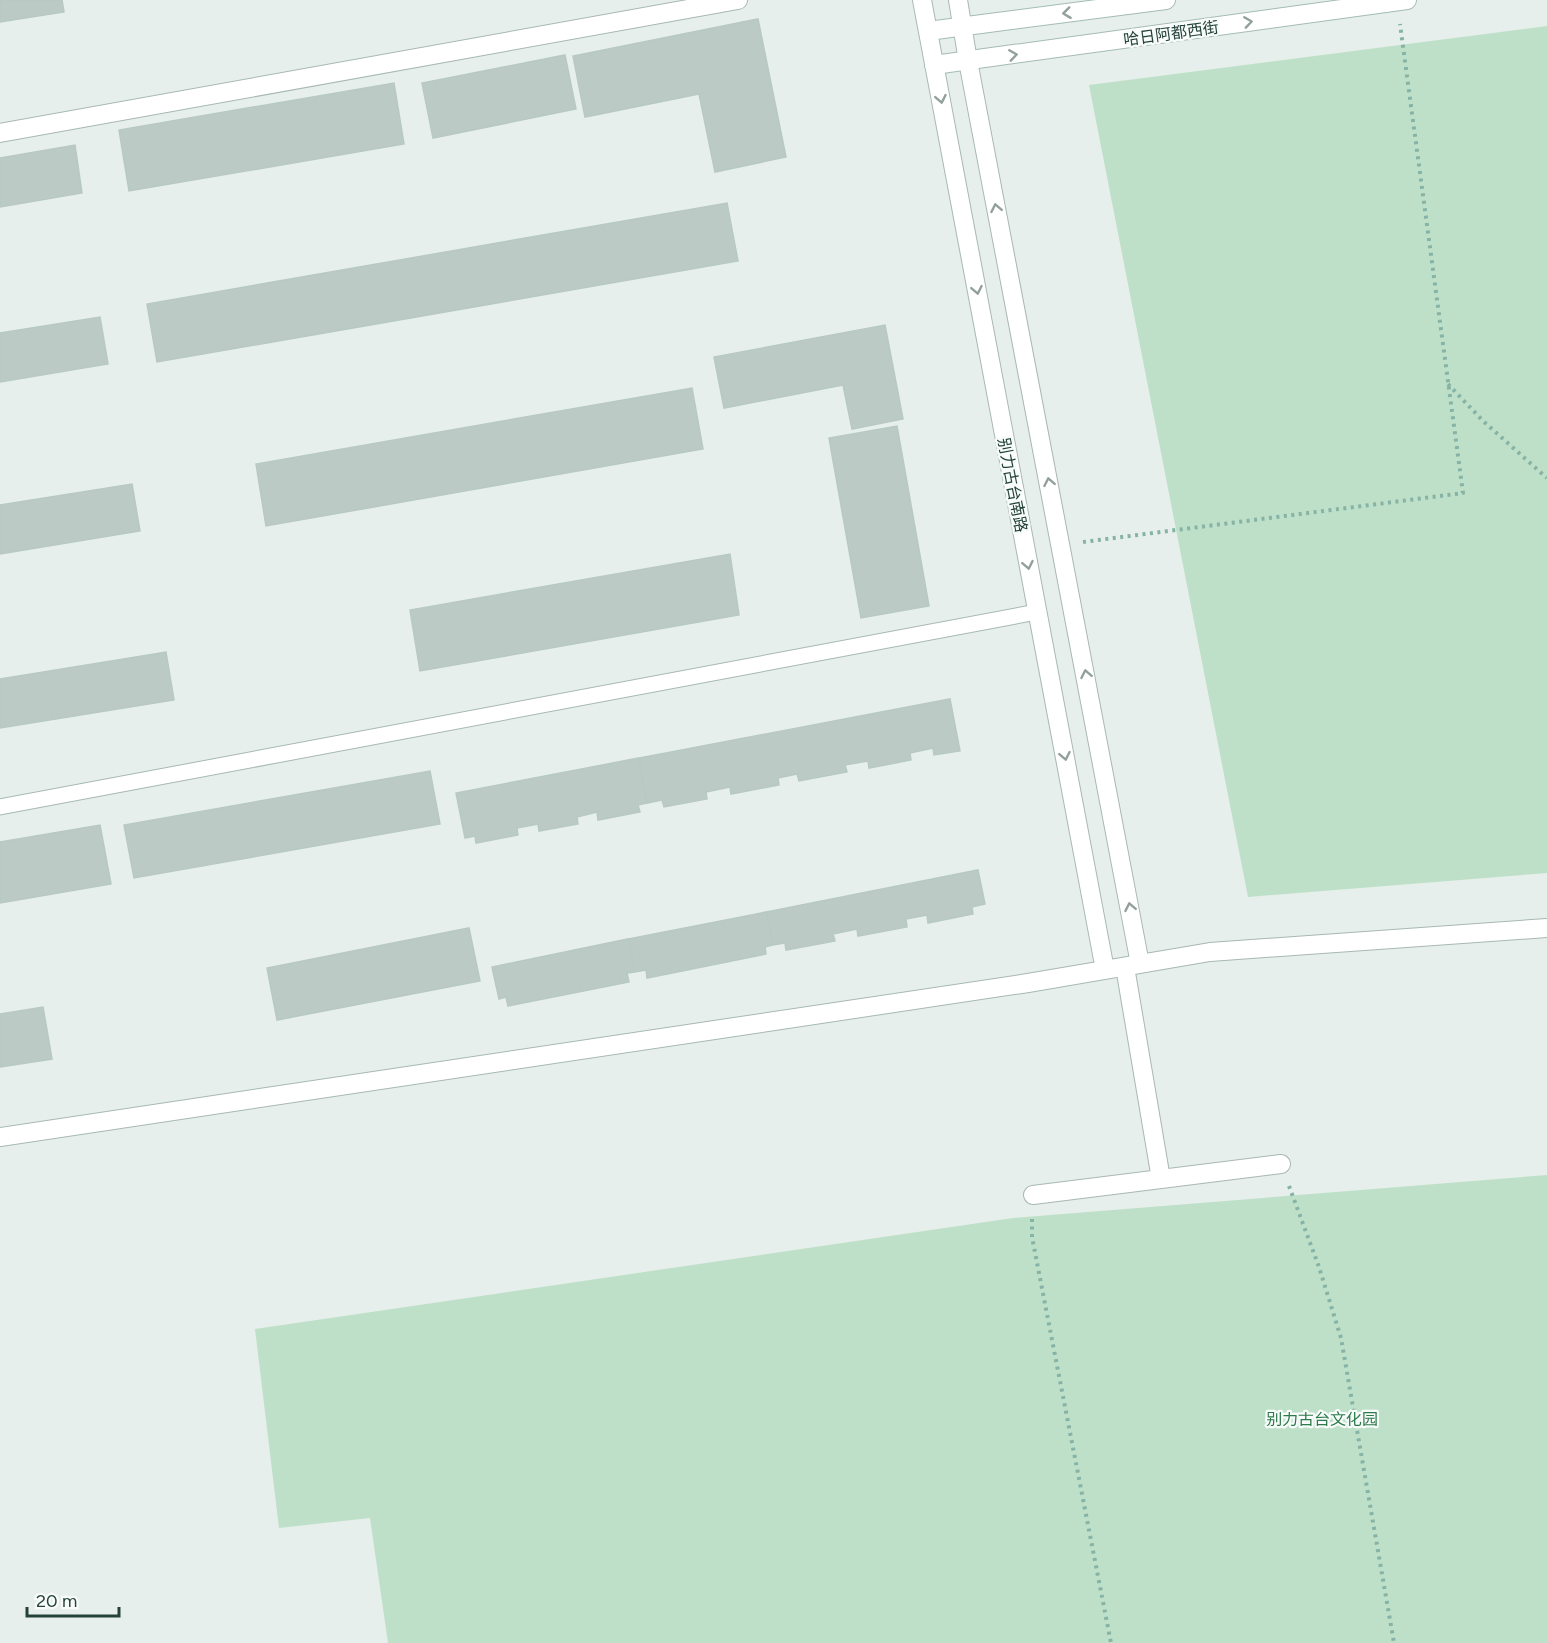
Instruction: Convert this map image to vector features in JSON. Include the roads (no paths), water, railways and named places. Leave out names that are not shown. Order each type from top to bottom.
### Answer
[{"type":"street","points":[[0,133],[738,0]]},
{"type":"street","name":"别力古台南路","points":[[922,0],[1104,970]]},
{"type":"street","points":[[958,0],[1061,545],[1133,965],[1131,1001],[1161,1179]]},
{"type":"street","name":"哈日阿都西街","points":[[928,31],[1166,0]]},
{"type":"street","name":"哈日阿都西街","points":[[934,64],[968,62],[1402,1]]},
{"type":"street","points":[[0,1137],[1210,952],[1547,928]]},
{"type":"street","points":[[1033,1195],[1281,1164]]},
{"type":"lane","points":[[0,807],[1037,612]]},
{"type":"park label","name":"别力古台文化园","points":[[1322,1419]]}]
